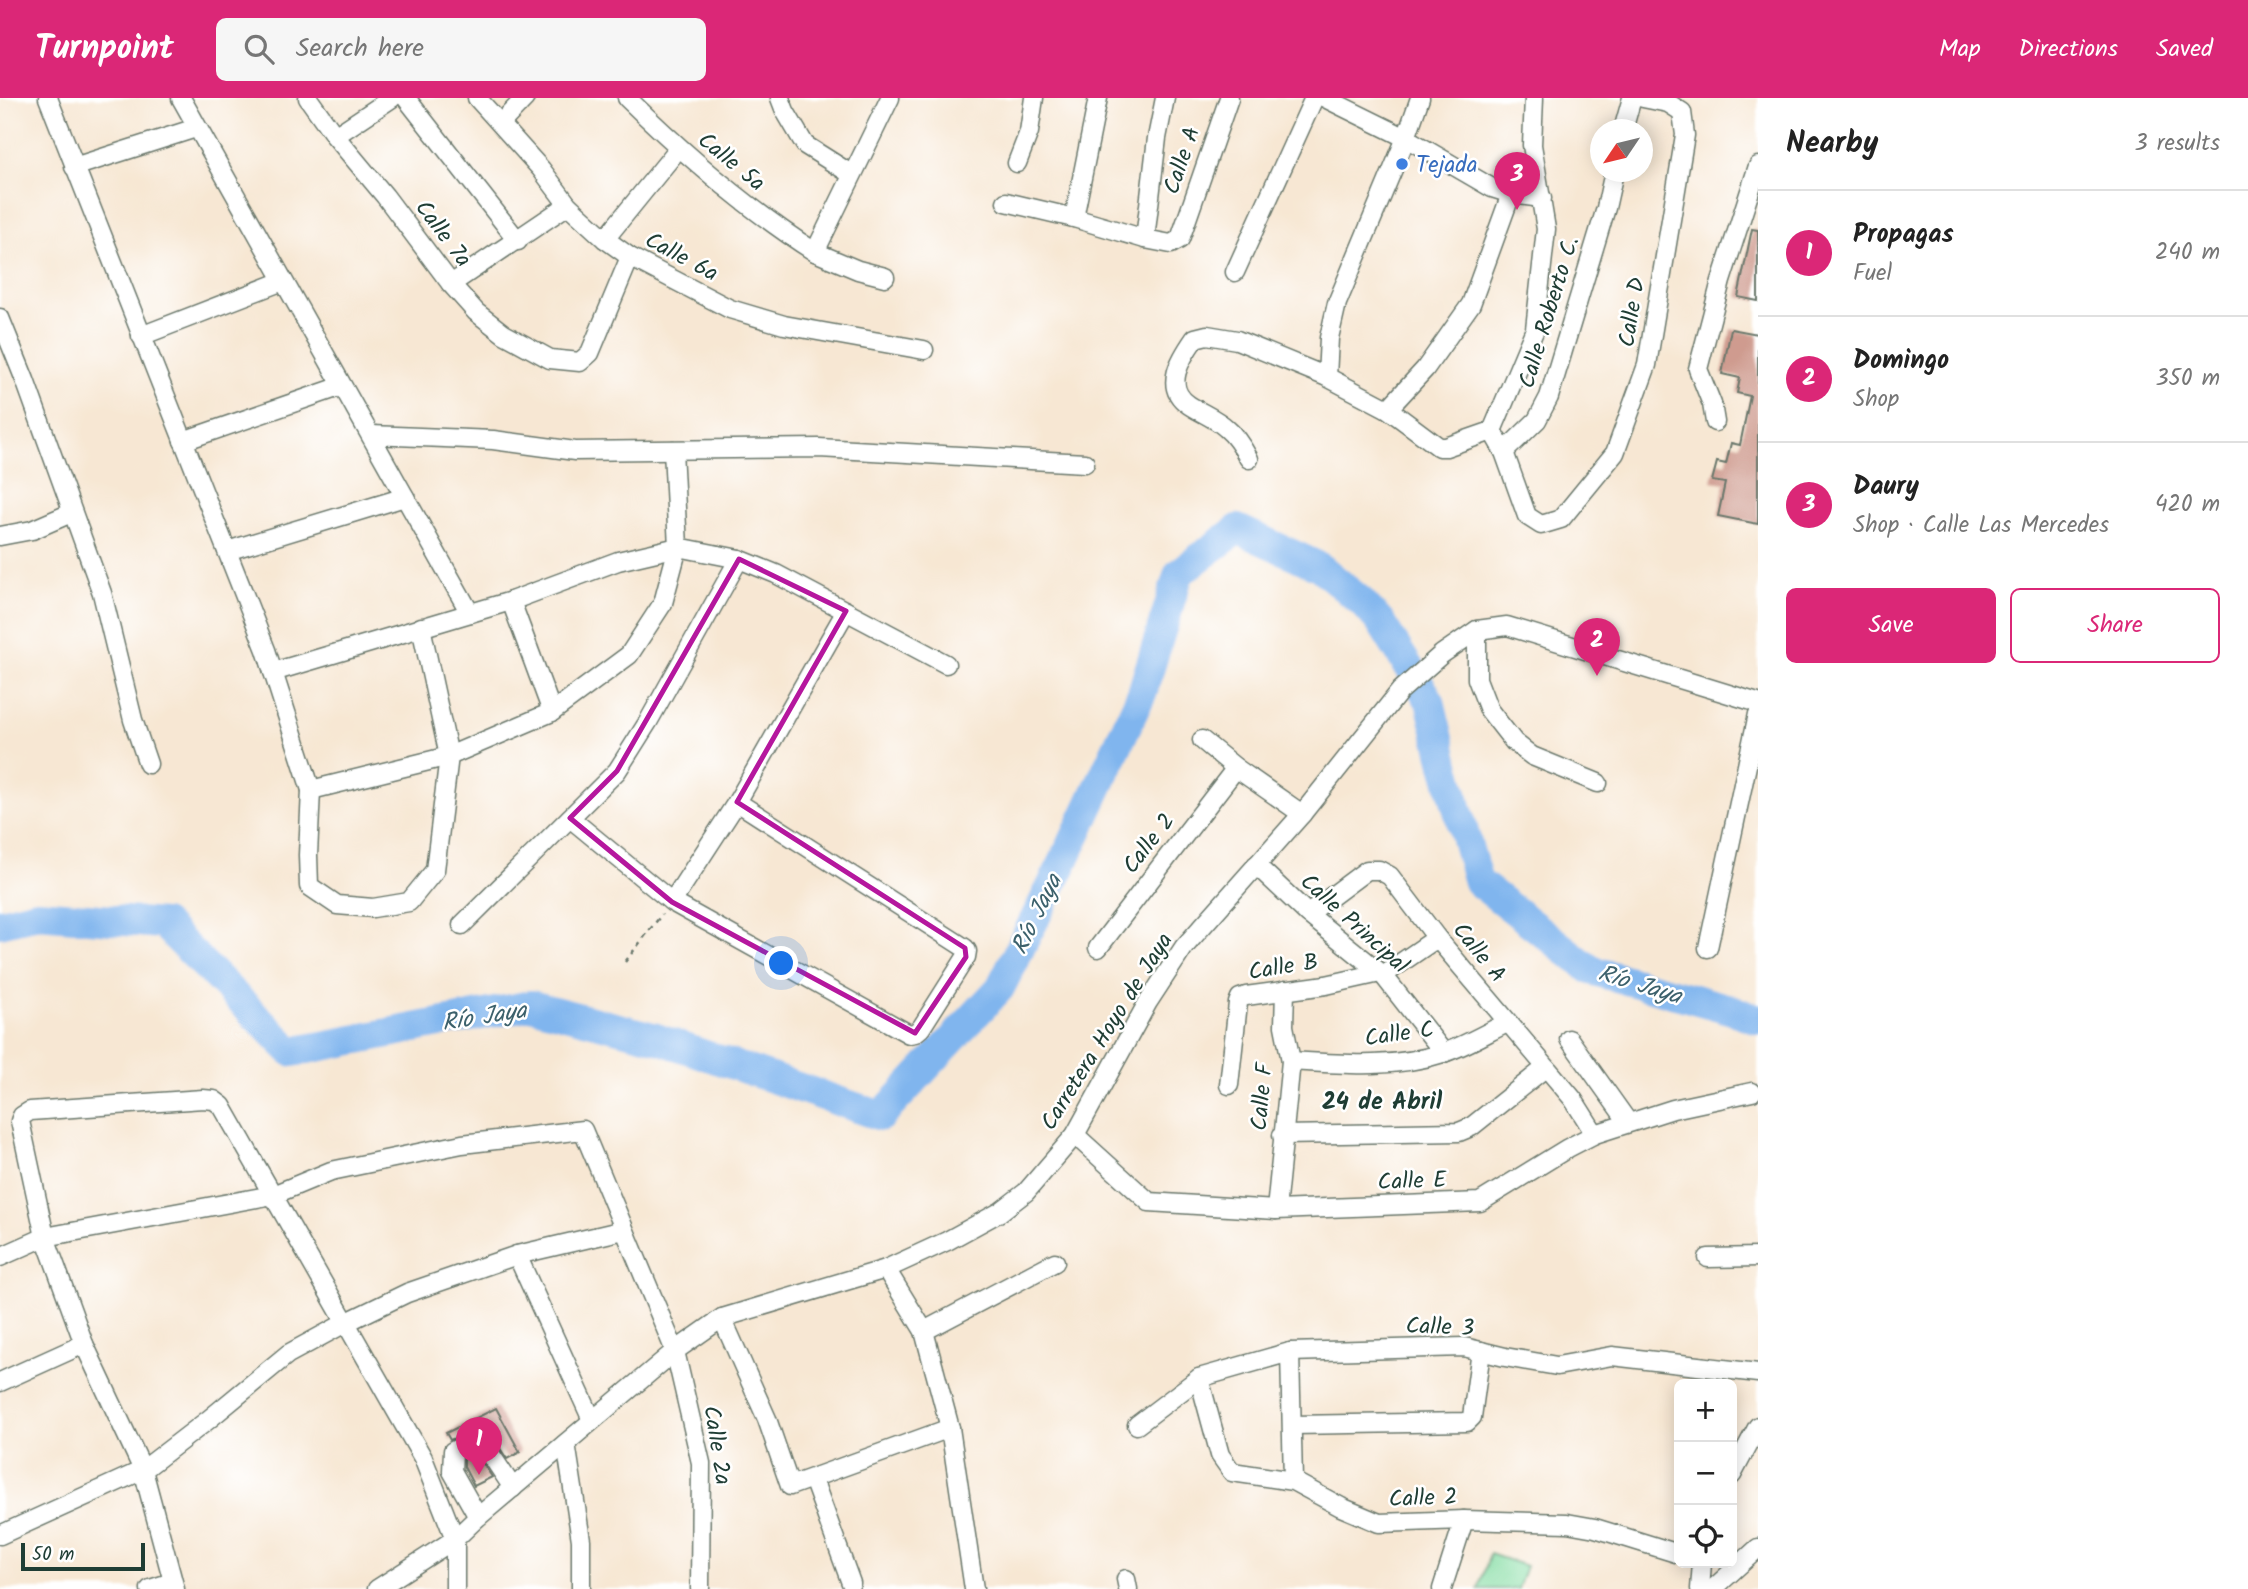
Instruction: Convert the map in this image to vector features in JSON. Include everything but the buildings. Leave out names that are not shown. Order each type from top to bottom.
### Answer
[{"type":"street","points":[[48,98],[273,672],[311,790],[307,855],[309,886],[337,905],[373,908],[409,902],[435,870],[449,756],[421,627]]},
{"type":"street","points":[[181,98],[470,612]]},
{"type":"street","name":"Calle 7a","points":[[308,98],[335,136],[386,196],[451,284],[476,312],[504,334],[550,359],[580,362],[590,353],[629,257]]},
{"type":"street","points":[[335,136],[392,98]]},
{"type":"street","points":[[406,98],[518,241]]},
{"type":"street","name":"Calle 6a","points":[[477,98],[541,169],[569,205],[605,239],[629,257],[730,310],[784,325],[924,350]]},
{"type":"street","points":[[501,123],[525,98]]},
{"type":"street","name":"Calle 5a","points":[[627,98],[678,149],[776,227],[815,252],[858,270],[885,277]]},
{"type":"street","points":[[780,98],[805,145],[851,174]]},
{"type":"street","points":[[815,252],[890,98]]},
{"type":"street","points":[[1017,163],[1029,132],[1034,98]]},
{"type":"street","points":[[1074,218],[1098,98]]},
{"type":"street","points":[[1006,202],[1145,239],[1157,138],[1165,98]]},
{"type":"street","name":"Calle A","points":[[1145,239],[1171,244],[1180,239],[1228,98]]},
{"type":"street","points":[[1235,272],[1314,98]]},
{"type":"street","points":[[1325,98],[1406,138],[1492,188],[1511,194],[1542,198]]},
{"type":"street","points":[[1327,377],[1329,338],[1337,303],[1420,98]]},
{"type":"street","points":[[1249,459],[1226,428],[1187,404],[1175,392],[1174,380],[1182,358],[1195,338],[1208,335],[1237,340],[1327,377],[1388,409],[1439,447],[1492,431],[1535,329],[1546,229],[1532,145],[1533,98]]},
{"type":"street","points":[[1626,119],[1632,98]]},
{"type":"street","name":"Calle D","points":[[1504,452],[1527,516],[1541,525],[1561,519],[1615,453],[1647,365],[1685,135],[1682,112],[1668,103],[1643,98]]},
{"type":"street","points":[[74,167],[196,128]]},
{"type":"street","points":[[605,239],[678,149]]},
{"type":"street","points":[[1715,422],[1712,404],[1698,369],[1721,281],[1758,166]]},
{"type":"street","name":"Calle Roberto C.","points":[[1504,452],[1537,420],[1549,397],[1612,182]]},
{"type":"street","points":[[1388,409],[1425,369],[1471,304],[1511,194]]},
{"type":"street","points":[[451,284],[569,205]]},
{"type":"street","points":[[141,336],[283,281]]},
{"type":"street","points":[[0,318],[102,593],[133,720],[148,764]]},
{"type":"street","points":[[183,441],[342,386]]},
{"type":"street","points":[[1492,431],[1504,452]]},
{"type":"street","points":[[371,435],[492,440],[575,451],[819,448],[1085,463]]},
{"type":"street","points":[[311,790],[449,756],[552,712],[629,655],[663,603],[678,547],[673,450]]},
{"type":"street","points":[[227,551],[405,497]]},
{"type":"street","points":[[0,536],[32,530],[71,513]]},
{"type":"street","points":[[273,672],[511,601],[618,561],[678,547],[739,559],[776,574],[946,664]]},
{"type":"street","points":[[462,925],[617,771],[648,722],[739,559]]},
{"type":"street","points":[[511,601],[552,712]]},
{"type":"street","points":[[671,901],[737,802],[846,611]]},
{"type":"street","points":[[1598,783],[1532,756],[1514,742],[1489,710],[1477,679],[1477,630],[1507,626],[1758,703]]},
{"type":"street","name":"Carretera Hoyo de Jaya","points":[[377,1589],[455,1539],[675,1351],[722,1318],[886,1269],[947,1241],[1000,1212],[1026,1192],[1075,1135],[1148,1002],[1184,947],[1302,814],[1400,691],[1442,654],[1477,630]]},
{"type":"street","points":[[1708,948],[1758,714]]},
{"type":"street","points":[[1202,740],[1236,768],[1302,814]]},
{"type":"street","name":"Calle 2","points":[[1098,948],[1236,768]]},
{"type":"street","points":[[570,818],[671,901],[909,1034],[915,1033],[921,1028],[966,957],[965,948],[737,802]]},
{"type":"street","name":"Calle Principal","points":[[1256,865],[1308,914],[1381,974],[1444,1053]]},
{"type":"street","name":"Calle A","points":[[1308,914],[1367,870],[1379,870],[1390,876],[1437,939],[1573,1099],[1595,1134]]},
{"type":"street","name":"Calle B","points":[[1229,1085],[1240,998],[1381,974],[1437,939]]},
{"type":"street","name":"Calle F","points":[[1276,1210],[1291,1061],[1284,1026],[1285,990]]},
{"type":"street","name":"Calle C","points":[[1291,1061],[1352,1064],[1409,1061],[1444,1053],[1507,1023]]},
{"type":"street","points":[[1569,1039],[1628,1122]]},
{"type":"street","points":[[1282,1135],[1459,1132],[1471,1127],[1545,1068]]},
{"type":"street","name":"Calle E","points":[[1075,1135],[1149,1202],[1276,1210],[1479,1202],[1595,1134],[1673,1109],[1752,1092]]},
{"type":"street","points":[[150,1589],[173,1585],[143,1470],[84,1344],[45,1237],[20,1121],[22,1116],[30,1111],[203,1099],[214,1100],[222,1106],[423,1458],[455,1539],[455,1589]]},
{"type":"street","name":"Calle 2a","points":[[273,1195],[331,1171],[462,1144],[583,1130],[675,1351],[701,1463],[700,1589]]},
{"type":"street","points":[[0,1257],[45,1237],[273,1195]]},
{"type":"street","points":[[0,1535],[143,1470],[288,1354],[347,1322],[407,1293],[517,1255],[624,1230]]},
{"type":"street","points":[[517,1255],[593,1420]]},
{"type":"street","points":[[1708,1258],[1758,1257]]},
{"type":"street","points":[[924,1331],[1055,1262]]},
{"type":"street","points":[[886,1269],[924,1331],[950,1428],[974,1589]]},
{"type":"street","points":[[722,1318],[766,1419],[788,1483],[793,1486],[950,1428]]},
{"type":"street","points":[[0,1382],[84,1344]]},
{"type":"street","name":"Calle 3","points":[[1137,1425],[1199,1378],[1290,1352],[1464,1347],[1557,1366],[1612,1356],[1758,1373]]},
{"type":"street","points":[[1293,1426],[1467,1422],[1472,1417],[1481,1351]]},
{"type":"street","points":[[1290,1352],[1293,1481]]},
{"type":"street","name":"Calle 2","points":[[1199,1378],[1220,1455],[1233,1472],[1293,1481],[1379,1524],[1464,1520],[1576,1525],[1595,1528],[1674,1552]]},
{"type":"street","points":[[1737,1466],[1758,1426]]},
{"type":"street","points":[[478,1517],[452,1471],[453,1451],[468,1443],[485,1446],[513,1488]]},
{"type":"street","points":[[566,1443],[581,1540],[580,1589]]},
{"type":"street","points":[[813,1479],[850,1583]]},
{"type":"street","points":[[1442,1589],[1464,1520]]},
{"type":"street","points":[[1713,1589],[1758,1548]]},
{"type":"street","points":[[1700,1589],[1702,1568]]},
{"type":"path","points":[[625,962],[671,901]]},
{"type":"highlighted area","points":[[739,559],[846,611],[737,802],[965,948],[966,957],[915,1033],[672,902],[570,818],[617,771]]},
{"type":"green space","points":[[1490,1554],[1526,1566],[1518,1589],[1478,1589]]},
{"type":"waterway","name":"Río Jaya","points":[[0,923],[37,914],[163,924],[292,1052],[531,1005],[653,1037],[881,1116],[1000,988],[1064,861],[1142,693],[1179,573],[1238,529],[1320,567],[1362,602],[1381,623],[1430,701],[1478,882],[1591,970],[1758,1019]]},
{"type":"place","name":"Tejada","points":[[1402,164]]},
{"type":"place","name":"Daury","points":[[1517,210]]},
{"type":"place","name":"Domingo","points":[[1597,676]]},
{"type":"place","name":"Propagas","points":[[479,1475]]},
{"type":"district","name":"24 de Abril","points":[[1382,1101]]}]
